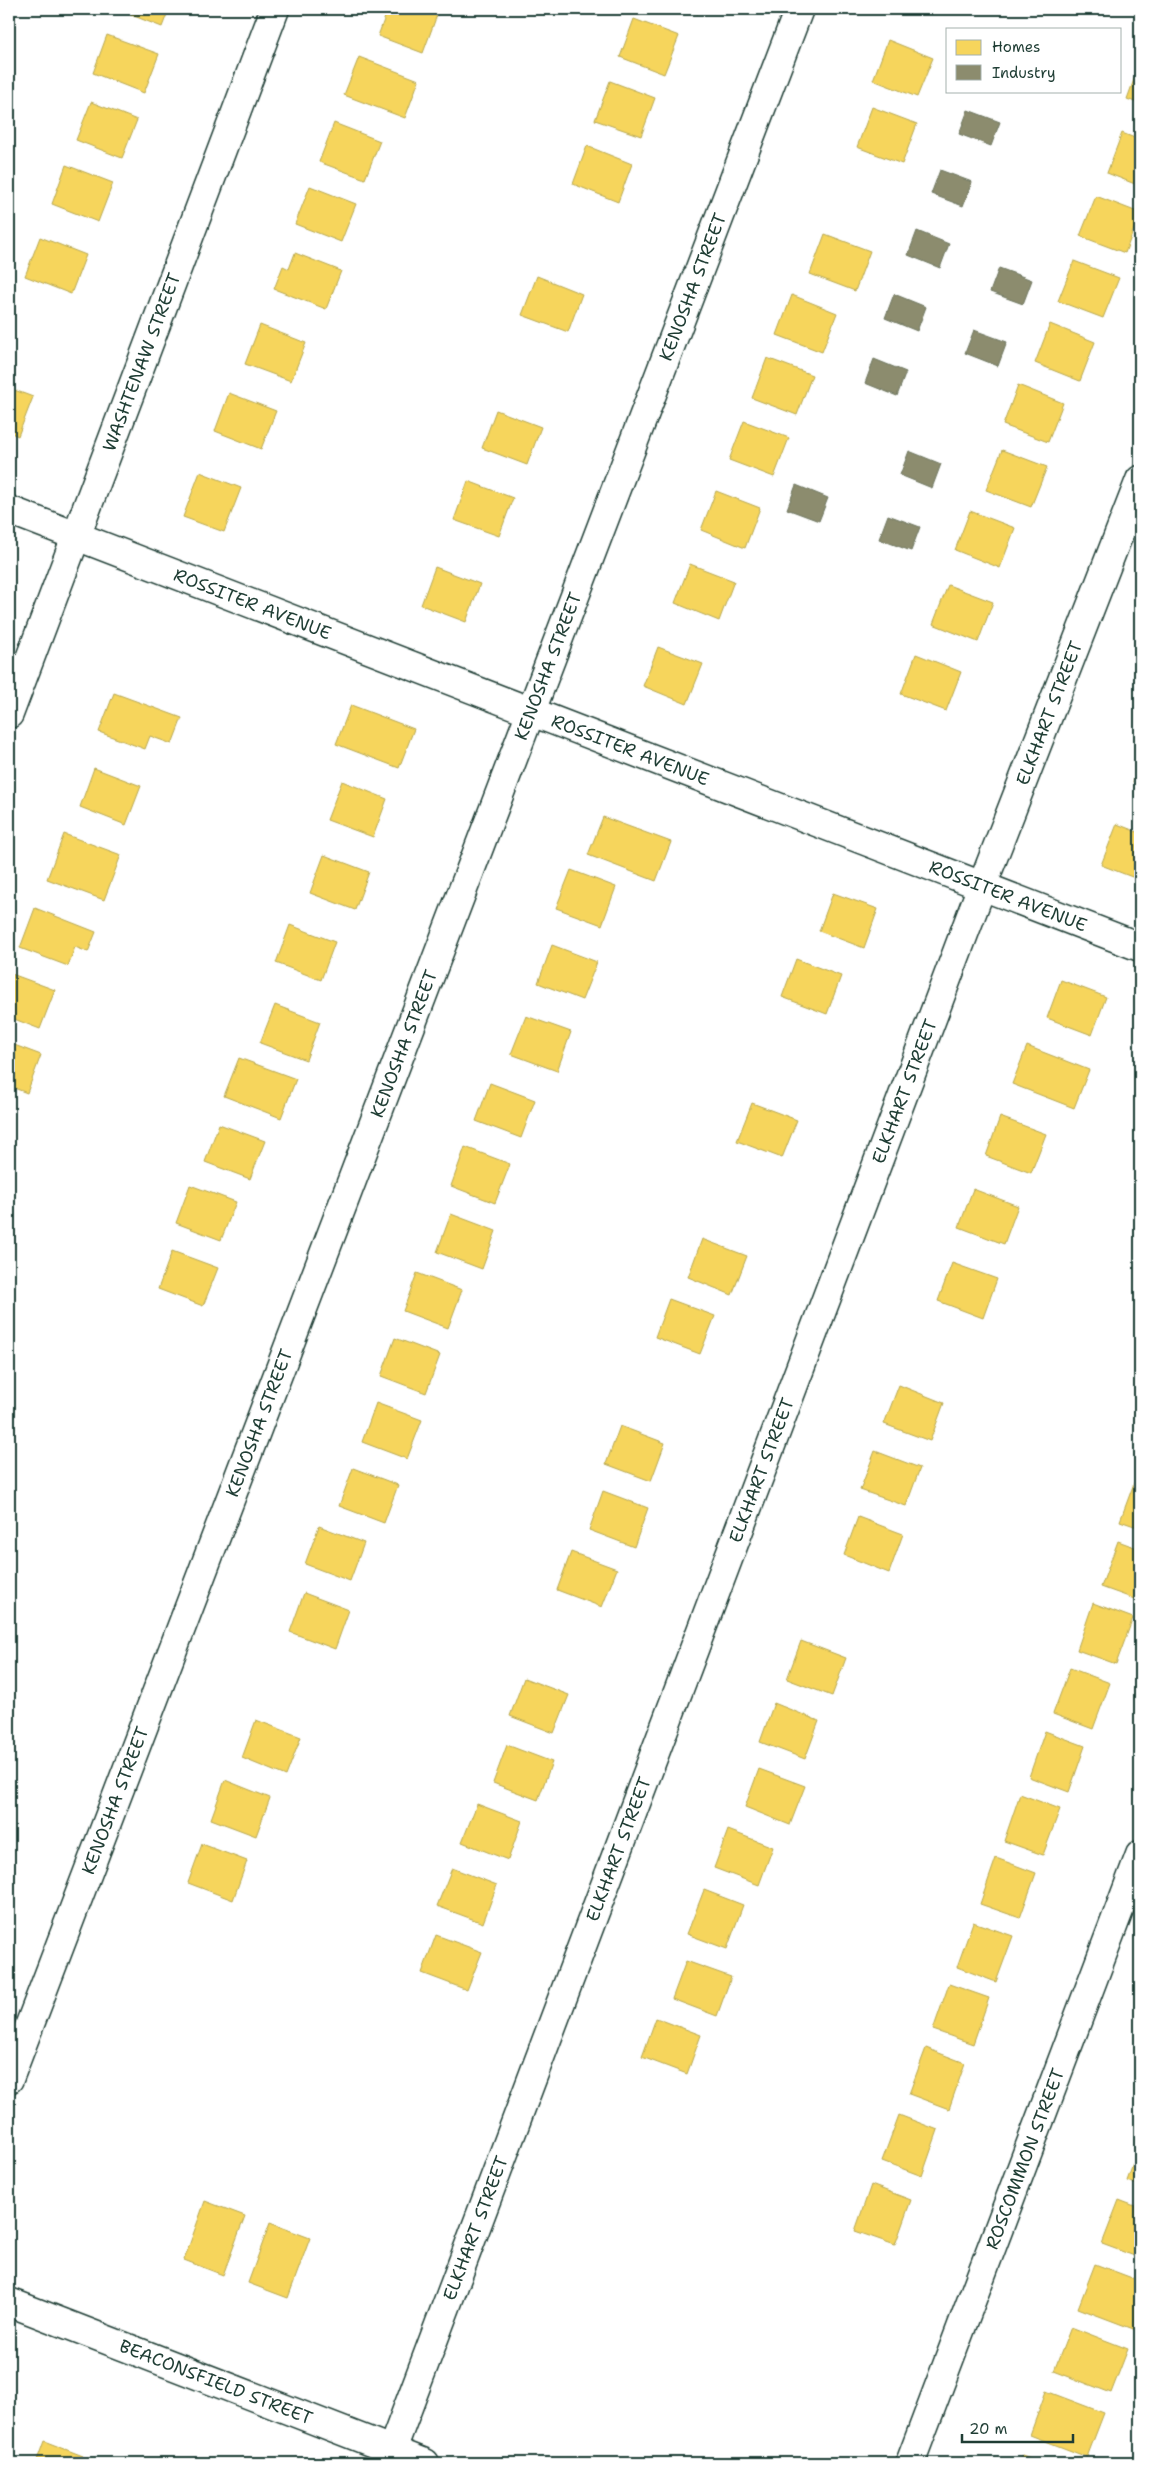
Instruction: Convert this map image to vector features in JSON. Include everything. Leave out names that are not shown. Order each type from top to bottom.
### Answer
[{"type":"street","name":"WASHTENAW STREET","points":[[9,714],[275,9]]},
{"type":"street","name":"KENOSHA STREET","points":[[9,2079],[799,9]]},
{"type":"street","name":"ELKHART STREET","points":[[389,2457],[982,886],[1140,480]]},
{"type":"street","name":"ROSSITER AVENUE","points":[[9,510],[1140,947]]},
{"type":"street","name":"ROSCOMMON STREET","points":[[910,2463],[1140,1855]]},
{"type":"street","name":"BEACONSFIELD STREET","points":[[9,2302],[389,2457],[425,2463]]},
{"type":"building: Homes","points":[[116,9],[169,9],[162,27]]},
{"type":"building: Homes","points":[[388,9],[421,9],[437,15],[423,53],[378,36]]},
{"type":"building: Homes","points":[[683,9],[700,9],[698,14]]},
{"type":"building: Homes","points":[[634,19],[679,36],[664,74],[620,57]]},
{"type":"building: Homes","points":[[107,35],[159,54],[144,93],[93,73]]},
{"type":"building: Homes","points":[[888,40],[933,58],[917,97],[873,80]]},
{"type":"building: Homes","points":[[359,57],[419,80],[405,118],[344,95]]},
{"type":"building: Homes","points":[[1140,63],[1140,104],[1127,99]]},
{"type":"building: Homes","points":[[610,81],[655,98],[641,136],[595,120]]},
{"type":"building: Homes","points":[[91,102],[137,120],[122,158],[76,140]]},
{"type":"building: Homes","points":[[872,107],[917,124],[902,164],[857,147]]},
{"type":"building: Homes","points":[[334,123],[380,141],[365,179],[319,162]]},
{"type":"building: Homes","points":[[1122,133],[1140,140],[1140,186],[1107,173]]},
{"type":"building: Homes","points":[[587,146],[632,164],[618,202],[573,184]]},
{"type":"building: Homes","points":[[66,165],[113,183],[98,222],[52,204]]},
{"type":"building: Homes","points":[[310,186],[356,204],[341,242],[295,224]]},
{"type":"building: Homes","points":[[1096,196],[1140,213],[1125,253],[1080,236]]},
{"type":"building: Homes","points":[[825,234],[870,251],[855,291],[810,274]]},
{"type":"building: Homes","points":[[40,237],[86,255],[71,294],[25,276]]},
{"type":"building: Homes","points":[[295,253],[341,271],[326,309],[274,289],[283,266],[289,269]]},
{"type":"building: Homes","points":[[1074,261],[1119,278],[1103,318],[1058,301]]},
{"type":"building: Homes","points":[[537,276],[582,294],[568,332],[522,315]]},
{"type":"building: Homes","points":[[792,295],[837,313],[822,352],[777,335]]},
{"type":"building: Homes","points":[[1050,324],[1095,342],[1080,381],[1035,363]]},
{"type":"building: Homes","points":[[260,325],[306,343],[291,381],[245,364]]},
{"type":"building: Homes","points":[[767,358],[812,375],[797,415],[752,398]]},
{"type":"building: Homes","points":[[1018,385],[1063,403],[1048,442],[1003,425]]},
{"type":"building: Homes","points":[[9,388],[33,397],[18,436],[9,432]]},
{"type":"building: Homes","points":[[229,393],[276,411],[261,449],[215,431]]},
{"type":"building: Homes","points":[[496,410],[541,427],[527,465],[482,448]]},
{"type":"building: Homes","points":[[744,421],[789,438],[774,477],[729,460]]},
{"type":"building: Homes","points":[[1002,450],[1047,467],[1031,507],[986,490]]},
{"type":"building: Homes","points":[[200,472],[241,488],[224,532],[183,517]]},
{"type":"building: Homes","points":[[468,481],[513,498],[499,536],[454,520]]},
{"type":"building: Homes","points":[[716,491],[760,508],[745,548],[701,530]]},
{"type":"building: Homes","points":[[970,511],[1015,528],[1000,568],[955,550]]},
{"type":"building: Homes","points":[[690,564],[734,581],[719,621],[675,603]]},
{"type":"building: Homes","points":[[435,567],[480,584],[466,622],[421,605]]},
{"type":"building: Homes","points":[[948,585],[993,602],[978,642],[933,624]]},
{"type":"building: Homes","points":[[658,647],[703,664],[687,704],[643,686]]},
{"type":"building: Homes","points":[[916,654],[961,672],[946,711],[901,694]]},
{"type":"building: Homes","points":[[114,693],[182,718],[172,744],[150,736],[145,749],[99,732]]},
{"type":"building: Homes","points":[[351,705],[414,729],[399,768],[336,744]]},
{"type":"building: Homes","points":[[1140,763],[1140,785],[1133,782]]},
{"type":"building: Homes","points":[[94,768],[141,786],[126,825],[80,807]]},
{"type":"building: Homes","points":[[342,781],[387,799],[373,837],[327,820]]},
{"type":"building: Homes","points":[[603,817],[671,842],[656,881],[588,855]]},
{"type":"building: Homes","points":[[1117,824],[1140,833],[1140,880],[1101,865]]},
{"type":"building: Homes","points":[[64,834],[121,855],[104,900],[47,879]]},
{"type":"building: Homes","points":[[324,855],[369,872],[355,910],[310,893]]},
{"type":"building: Homes","points":[[571,870],[616,887],[602,925],[556,908]]},
{"type":"building: Homes","points":[[833,893],[878,909],[864,948],[819,931]]},
{"type":"building: Homes","points":[[35,908],[96,932],[88,952],[75,947],[68,966],[20,948]]},
{"type":"building: Homes","points":[[290,925],[335,942],[321,980],[276,963]]},
{"type":"building: Homes","points":[[552,945],[597,962],[582,1000],[538,983]]},
{"type":"building: Homes","points":[[796,959],[841,976],[827,1014],[782,997]]},
{"type":"building: Homes","points":[[9,973],[55,990],[40,1029],[9,1017]]},
{"type":"building: Homes","points":[[1061,980],[1106,997],[1092,1035],[1047,1018]]},
{"type":"building: Homes","points":[[275,1005],[320,1022],[306,1060],[260,1043]]},
{"type":"building: Homes","points":[[526,1016],[571,1032],[557,1071],[511,1054]]},
{"type":"building: Homes","points":[[9,1043],[41,1055],[27,1093],[9,1086]]},
{"type":"building: Homes","points":[[1027,1046],[1089,1070],[1074,1108],[1012,1084]]},
{"type":"building: Homes","points":[[239,1058],[296,1079],[281,1118],[224,1096]]},
{"type":"building: Homes","points":[[490,1083],[535,1100],[521,1138],[476,1121]]},
{"type":"building: Homes","points":[[752,1103],[797,1120],[782,1158],[737,1141]]},
{"type":"building: Homes","points":[[1000,1117],[1046,1134],[1031,1173],[986,1156]]},
{"type":"building: Homes","points":[[219,1124],[265,1141],[250,1179],[205,1162]]},
{"type":"building: Homes","points":[[465,1147],[510,1164],[495,1203],[451,1186]]},
{"type":"building: Homes","points":[[190,1185],[236,1202],[221,1240],[176,1223]]},
{"type":"building: Homes","points":[[973,1189],[1018,1206],[1004,1244],[959,1227]]},
{"type":"building: Homes","points":[[451,1214],[496,1231],[482,1269],[437,1252]]},
{"type":"building: Homes","points":[[702,1239],[747,1256],[732,1295],[688,1277]]},
{"type":"building: Homes","points":[[172,1251],[218,1268],[203,1306],[158,1289]]},
{"type":"building: Homes","points":[[952,1263],[997,1279],[983,1318],[938,1301]]},
{"type":"building: Homes","points":[[417,1273],[462,1290],[448,1328],[403,1311]]},
{"type":"building: Homes","points":[[669,1299],[715,1316],[700,1354],[655,1337]]},
{"type":"building: Homes","points":[[395,1338],[440,1355],[426,1393],[381,1376]]},
{"type":"building: Homes","points":[[899,1385],[944,1403],[930,1441],[884,1424]]},
{"type":"building: Homes","points":[[376,1403],[422,1420],[407,1459],[362,1442]]},
{"type":"building: Homes","points":[[620,1426],[665,1443],[651,1481],[606,1464]]},
{"type":"building: Homes","points":[[875,1451],[920,1468],[906,1506],[860,1490]]},
{"type":"building: Homes","points":[[353,1468],[398,1485],[384,1523],[339,1506]]},
{"type":"building: Homes","points":[[1137,1475],[1140,1476],[1140,1528],[1120,1521]]},
{"type":"building: Homes","points":[[603,1491],[648,1508],[634,1547],[589,1530]]},
{"type":"building: Homes","points":[[858,1517],[903,1534],[889,1573],[844,1555]]},
{"type":"building: Homes","points":[[319,1526],[364,1543],[350,1581],[305,1564]]},
{"type":"building: Homes","points":[[1118,1541],[1140,1549],[1140,1601],[1101,1587]]},
{"type":"building: Homes","points":[[571,1552],[617,1569],[602,1607],[557,1590]]},
{"type":"building: Homes","points":[[304,1593],[349,1610],[335,1649],[290,1632]]},
{"type":"building: Homes","points":[[1093,1603],[1133,1618],[1116,1664],[1077,1650]]},
{"type":"building: Homes","points":[[801,1641],[846,1658],[832,1696],[787,1679]]},
{"type":"building: Homes","points":[[1070,1668],[1110,1683],[1093,1729],[1053,1714]]},
{"type":"building: Homes","points":[[524,1678],[569,1695],[554,1733],[510,1716]]},
{"type":"building: Homes","points":[[774,1703],[819,1721],[805,1759],[760,1742]]},
{"type":"building: Homes","points":[[256,1720],[301,1737],[286,1776],[242,1758]]},
{"type":"building: Homes","points":[[1045,1731],[1085,1746],[1069,1792],[1029,1777]]},
{"type":"building: Homes","points":[[507,1745],[552,1762],[538,1800],[493,1783]]},
{"type":"building: Homes","points":[[759,1769],[805,1786],[790,1825],[745,1807]]},
{"type":"building: Homes","points":[[225,1780],[270,1798],[256,1836],[211,1819]]},
{"type":"building: Homes","points":[[1020,1794],[1060,1809],[1043,1855],[1004,1841]]},
{"type":"building: Homes","points":[[477,1804],[522,1821],[508,1860],[462,1842]]},
{"type":"building: Homes","points":[[728,1830],[773,1847],[759,1885],[714,1868]]},
{"type":"building: Homes","points":[[202,1844],[247,1861],[233,1900],[188,1883]]},
{"type":"building: Homes","points":[[996,1858],[1036,1873],[1020,1918],[980,1904]]},
{"type":"building: Homes","points":[[452,1868],[497,1885],[483,1923],[437,1906]]},
{"type":"building: Homes","points":[[704,1890],[743,1905],[727,1949],[687,1934]]},
{"type":"building: Homes","points":[[973,1922],[1013,1936],[996,1982],[957,1967]]},
{"type":"building: Homes","points":[[436,1935],[482,1952],[467,1990],[422,1973]]},
{"type":"building: Homes","points":[[686,1961],[731,1977],[717,2016],[672,1999]]},
{"type":"building: Homes","points":[[949,1984],[989,1998],[973,2044],[933,2030]]},
{"type":"building: Homes","points":[[656,2018],[701,2035],[687,2074],[642,2057]]},
{"type":"building: Homes","points":[[926,2048],[965,2063],[949,2109],[909,2094]]},
{"type":"building: Homes","points":[[899,2115],[938,2130],[922,2176],[882,2161]]},
{"type":"building: Homes","points":[[1140,2145],[1140,2186],[1127,2181]]},
{"type":"building: Homes","points":[[871,2185],[911,2200],[895,2245],[855,2231]]},
{"type":"building: Homes","points":[[1119,2200],[1140,2208],[1140,2258],[1102,2244]]},
{"type":"building: Homes","points":[[205,2201],[245,2216],[223,2275],[184,2260]]},
{"type":"building: Homes","points":[[270,2223],[310,2238],[288,2298],[248,2283]]},
{"type":"building: Homes","points":[[1095,2264],[1140,2281],[1140,2318],[1136,2330],[1078,2308]]},
{"type":"building: Homes","points":[[1071,2327],[1128,2349],[1111,2393],[1054,2371]]},
{"type":"building: Homes","points":[[1046,2391],[1104,2413],[1087,2457],[1030,2435]]},
{"type":"building: Homes","points":[[44,2441],[83,2456],[80,2463],[36,2463]]},
{"type":"building: Homes","points":[[1022,2455],[1044,2463],[1019,2463]]},
{"type":"building: Industry","points":[[968,110],[1000,122],[991,146],[959,134]]},
{"type":"building: Industry","points":[[940,170],[972,182],[963,206],[931,194]]},
{"type":"building: Industry","points":[[917,231],[949,244],[940,268],[908,255]]},
{"type":"building: Industry","points":[[999,268],[1032,280],[1023,304],[990,292]]},
{"type":"building: Industry","points":[[894,294],[926,307],[917,331],[885,318]]},
{"type":"building: Industry","points":[[974,330],[1007,342],[998,366],[965,353]]},
{"type":"building: Industry","points":[[874,359],[906,372],[897,396],[865,383]]},
{"type":"building: Industry","points":[[909,451],[941,464],[932,488],[900,475]]},
{"type":"building: Industry","points":[[796,485],[828,498],[819,521],[787,509]]},
{"type":"building: Industry","points":[[888,515],[920,527],[911,551],[879,539]]}]
